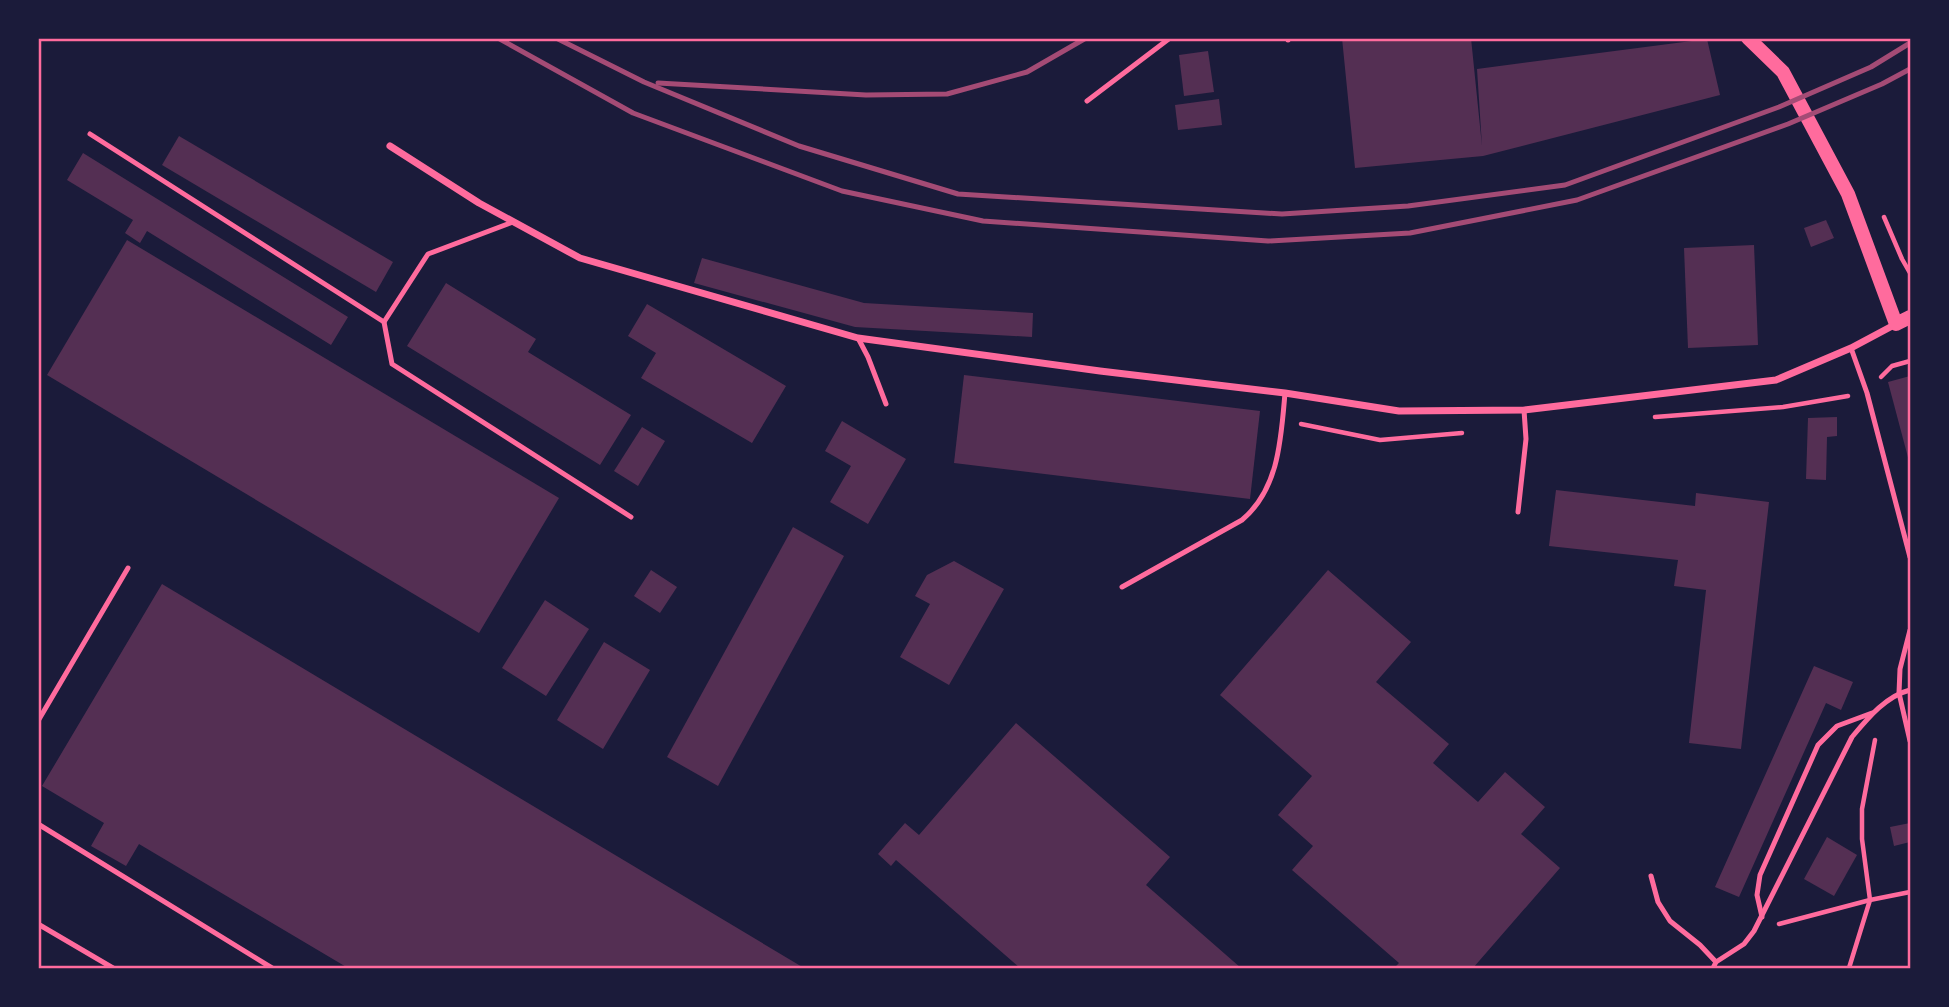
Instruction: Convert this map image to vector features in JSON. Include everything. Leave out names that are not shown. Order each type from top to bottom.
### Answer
[{"type":"main road","points":[[1748,38],[1783,72],[1847,194],[1896,324],[1910,317]]},
{"type":"street","points":[[390,146],[479,203],[580,258],[858,338],[1285,393],[1399,411],[1524,410],[1776,380],[1852,348],[1896,324]]},
{"type":"lane","points":[[1087,101],[1170,38]]},
{"type":"lane","points":[[90,134],[384,321]]},
{"type":"lane","points":[[513,222],[428,254],[384,321],[392,364],[631,517]]},
{"type":"lane","points":[[858,338],[886,404]]},
{"type":"lane","points":[[1852,348],[1867,393],[1910,557]]},
{"type":"lane","points":[[1122,587],[1242,520],[1255,509],[1271,483],[1282,436],[1285,393]]},
{"type":"lane","points":[[1518,512],[1526,439],[1524,410]]},
{"type":"lane","points":[[38,721],[128,568]]},
{"type":"lane","points":[[1910,630],[1900,669],[1899,693],[1910,741]]},
{"type":"lane","points":[[1651,876],[1658,902],[1670,921],[1700,945],[1714,965],[1744,944],[1762,916],[1852,737],[1873,713],[1899,693],[1910,690]]},
{"type":"lane","points":[[1762,916],[1757,895],[1760,875],[1818,745],[1837,726],[1873,713]]},
{"type":"lane","points":[[38,824],[272,968]]},
{"type":"lane","points":[[38,924],[113,968]]},
{"type":"path","points":[[1849,968],[1870,900],[1862,839],[1862,809],[1877,736]]},
{"type":"path","points":[[1754,931],[1910,892]]},
{"type":"building","points":[[1342,38],[1471,38],[1482,146],[1477,69],[1707,39],[1720,95],[1483,156],[1355,168]]},
{"type":"building","points":[[1208,51],[1214,92],[1184,96],[1179,55]]},
{"type":"building","points":[[1219,99],[1222,125],[1178,130],[1175,105]]},
{"type":"building","points":[[179,136],[393,262],[376,292],[162,165]]},
{"type":"building","points":[[83,153],[348,317],[331,345],[147,231],[140,243],[125,233],[133,220],[67,180]]},
{"type":"building","points":[[1826,220],[1834,238],[1811,247],[1804,228]]},
{"type":"building","points":[[127,240],[559,498],[479,633],[47,375]]},
{"type":"building","points":[[1754,245],[1758,345],[1688,348],[1684,248]]},
{"type":"building","points":[[702,258],[864,303],[1033,313],[1032,337],[855,327],[694,283]]},
{"type":"building","points":[[446,283],[536,339],[528,352],[631,415],[600,465],[407,346]]},
{"type":"building","points":[[647,304],[786,386],[752,443],[641,378],[656,353],[628,336]]},
{"type":"building","points":[[964,375],[1260,411],[1250,499],[954,463]]},
{"type":"building","points":[[1910,376],[1910,465],[1888,382]]},
{"type":"building","points":[[1837,417],[1837,436],[1827,437],[1826,480],[1806,479],[1808,418]]},
{"type":"building","points":[[842,421],[906,459],[868,524],[830,502],[851,466],[825,451]]},
{"type":"building","points":[[642,427],[665,441],[638,486],[614,471]]},
{"type":"building","points":[[1556,490],[1695,506],[1696,493],[1769,502],[1741,749],[1689,743],[1706,590],[1674,586],[1678,560],[1549,546]]},
{"type":"building","points":[[793,527],[844,556],[718,786],[667,757]]},
{"type":"building","points":[[954,561],[1004,589],[949,685],[900,657],[930,604],[915,596],[927,575]]},
{"type":"building","points":[[651,570],[677,587],[660,613],[634,596]]},
{"type":"building","points":[[1328,570],[1411,642],[1376,682],[1449,744],[1433,763],[1478,802],[1505,772],[1545,807],[1521,834],[1560,868],[1473,968],[1394,968],[1399,963],[1292,870],[1313,846],[1278,815],[1312,776],[1220,695]]},
{"type":"building","points":[[162,584],[804,968],[348,968],[139,844],[126,866],[91,846],[104,823],[42,786]]},
{"type":"building","points":[[545,600],[589,629],[546,696],[502,668]]},
{"type":"building","points":[[604,642],[650,670],[603,749],[557,720]]},
{"type":"building","points":[[1814,666],[1853,682],[1841,710],[1826,703],[1739,897],[1715,887]]},
{"type":"building","points":[[1016,723],[1170,857],[1146,885],[1241,968],[1020,968],[896,860],[891,866],[878,854],[905,823],[919,835]]},
{"type":"building","points":[[1910,823],[1910,842],[1894,846],[1890,827]]},
{"type":"building","points":[[1827,837],[1857,855],[1834,896],[1804,879]]},
{"type":"railway","points":[[498,38],[633,113],[842,191],[983,221],[1268,241],[1410,233],[1577,200],[1788,124],[1882,84],[1910,69]]},
{"type":"railway","points":[[556,38],[644,82],[799,146],[958,194],[1282,214],[1408,206],[1565,185],[1779,107],[1871,67],[1910,43]]},
{"type":"railway","points":[[658,83],[866,95],[947,94],[1027,72],[1086,38]]}]
